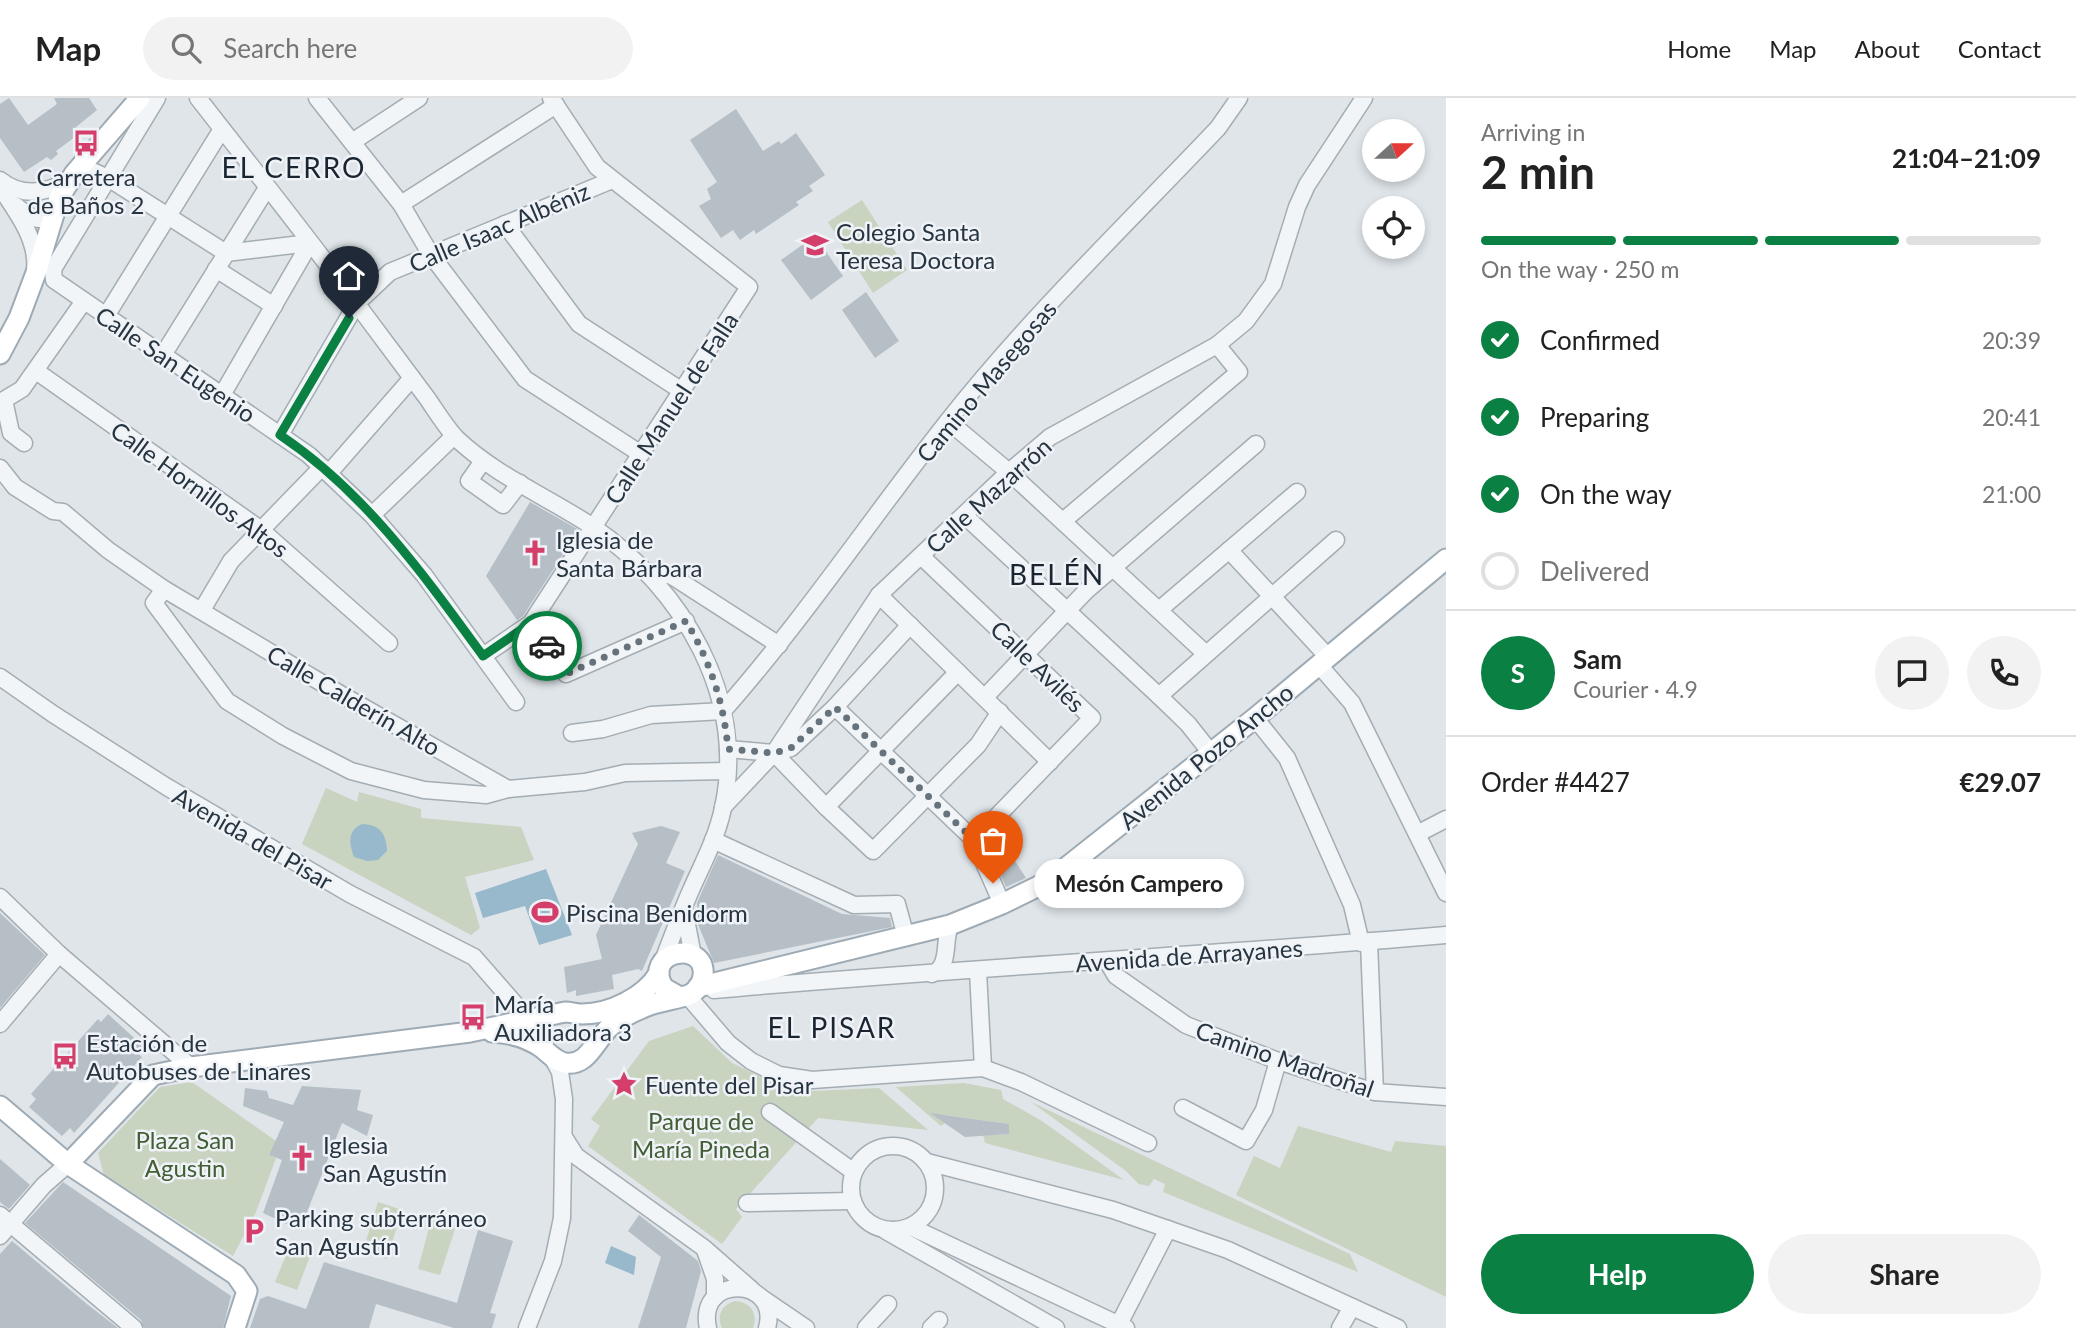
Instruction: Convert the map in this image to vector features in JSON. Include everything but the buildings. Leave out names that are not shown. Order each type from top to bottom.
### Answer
[{"type":"main road","points":[[0,354],[44,279],[59,198],[76,173],[140,98]]},
{"type":"main road","name":"Avenida Pozo Ancho","points":[[692,983],[729,979],[950,925],[1049,881],[1212,753],[1446,559]]},
{"type":"main road","points":[[68,1164],[153,1075],[191,1067],[470,1032],[558,1014],[580,1014],[610,1008],[634,998],[648,988],[666,958],[675,953],[684,953],[692,983]]},
{"type":"main road","points":[[660,969],[664,988],[692,983]]},
{"type":"main road","points":[[593,1045],[609,1027],[692,983]]},
{"type":"main road","points":[[549,1052],[545,1028],[558,1014]]},
{"type":"main road","points":[[470,1032],[513,1035],[536,1044],[566,1063],[580,1061],[591,1052],[593,1027],[580,1014]]},
{"type":"main road","points":[[0,1106],[68,1164],[236,1275],[247,1291],[235,1328]]},
{"type":"street","points":[[2,187],[28,233],[44,279],[53,269],[157,98]]},
{"type":"street","points":[[198,98],[356,303],[454,436],[483,461],[594,528],[632,558],[666,592],[686,621],[709,665],[723,711],[728,749],[727,771],[723,807],[713,840],[660,969]]},
{"type":"street","points":[[317,98],[401,204],[431,255],[524,379],[641,454]]},
{"type":"street","points":[[352,142],[419,98]]},
{"type":"street","name":"Camino Masegosas","points":[[723,711],[779,645],[947,421],[1024,333],[1218,128],[1239,98]]},
{"type":"street","name":"Calle Mazarrón","points":[[774,753],[878,595],[1009,472],[1049,438],[1217,345],[1243,325],[1270,290],[1278,273],[1297,207],[1307,185],[1364,98]]},
{"type":"street","points":[[401,204],[554,102],[597,167],[612,180]]},
{"type":"street","points":[[106,316],[222,129]]},
{"type":"street","points":[[2,187],[36,192],[55,188],[76,173],[108,178],[226,253],[310,243]]},
{"type":"street","name":"Calle Isaac Albéniz","points":[[280,435],[356,303],[390,272],[612,180]]},
{"type":"street","name":"Calle Manuel de Falla","points":[[531,623],[749,287],[612,180]]},
{"type":"street","points":[[2,187],[32,218],[45,220],[54,215],[36,192]]},
{"type":"street","points":[[163,355],[267,188]]},
{"type":"street","points":[[505,224],[579,324],[682,391]]},
{"type":"street","points":[[222,395],[310,243]]},
{"type":"street","points":[[216,269],[274,306]]},
{"type":"street","name":"Calle San Eugenio","points":[[44,279],[84,301],[309,455],[372,515],[424,575],[516,702]]},
{"type":"street","points":[[24,443],[11,433],[4,400],[22,389],[84,301]]},
{"type":"street","points":[[1063,521],[1239,372],[1217,345]]},
{"type":"street","name":"Calle Hornillos Altos","points":[[36,371],[260,528],[388,643]]},
{"type":"street","points":[[202,610],[231,561],[260,528],[325,470],[412,378]]},
{"type":"street","points":[[947,421],[1009,472],[1206,654]]},
{"type":"street","points":[[372,515],[454,436]]},
{"type":"street","points":[[985,697],[1067,611],[1113,568],[1256,444]]},
{"type":"street","points":[[483,461],[468,481],[503,505],[520,483]]},
{"type":"street","name":"Calle Calderín Alto","points":[[0,468],[15,487],[52,511],[63,512],[108,550],[164,590],[508,789]]},
{"type":"street","points":[[1159,610],[1297,492]]},
{"type":"street","points":[[964,515],[1159,696],[1188,724],[1212,753]]},
{"type":"street","points":[[1159,696],[1336,540]]},
{"type":"street","points":[[1229,550],[1324,661],[1352,703],[1446,893]]},
{"type":"street","name":"Calle Avilés","points":[[921,556],[1092,718],[974,840]]},
{"type":"street","points":[[645,571],[672,576],[779,645]]},
{"type":"street","points":[[164,590],[154,603],[227,701],[282,736],[351,771],[424,790],[486,795],[508,789],[584,782],[625,773],[727,771]]},
{"type":"street","points":[[878,595],[1050,762]]},
{"type":"street","points":[[483,656],[531,623],[566,674],[686,621]]},
{"type":"street","points":[[728,749],[774,753],[791,748],[835,707],[910,625]]},
{"type":"street","points":[[709,665],[725,681],[740,683],[751,679]]},
{"type":"street","points":[[826,807],[958,671]]},
{"type":"street","name":"Avenida del Pisar","points":[[0,677],[53,715],[189,800],[350,894],[465,951],[480,962],[529,1020],[549,1052],[561,1077],[564,1099]]},
{"type":"street","points":[[835,707],[974,840],[1002,904]]},
{"type":"street","points":[[572,733],[603,729],[651,715],[723,711]]},
{"type":"street","points":[[774,753],[873,851],[978,745],[1000,712]]},
{"type":"street","points":[[1255,718],[1287,758],[1352,905],[1365,942],[1375,1092]]},
{"type":"street","points":[[723,807],[774,753]]},
{"type":"street","points":[[1417,834],[1446,819]]},
{"type":"street","points":[[713,840],[854,905],[897,904],[913,935],[938,943],[944,955]]},
{"type":"street","points":[[0,897],[59,954],[191,1067]]},
{"type":"street","points":[[684,906],[692,983],[728,1043],[751,1061],[779,1075],[812,1080],[983,1068],[1021,1082],[1148,1143]]},
{"type":"street","points":[[932,974],[943,966],[950,925]]},
{"type":"street","name":"Avenida de Arrayanes","points":[[692,983],[932,974],[1446,935]]},
{"type":"street","points":[[0,1024],[59,954]]},
{"type":"street","name":"Camino Madroñal","points":[[1107,961],[1116,976],[1186,1025],[1278,1061],[1375,1092],[1446,1097]]},
{"type":"street","points":[[978,971],[983,1068]]},
{"type":"street","points":[[502,988],[513,1014],[507,1024]]},
{"type":"street","name":"Avenida del Pisar","points":[[502,988],[531,1009],[558,1014]]},
{"type":"street","points":[[527,1328],[553,1261],[562,1218],[564,1099],[567,1086],[580,1061]]},
{"type":"street","points":[[1183,1108],[1246,1141],[1264,1110],[1278,1061]]},
{"type":"street","points":[[770,1112],[854,1172]]},
{"type":"street","points":[[564,1137],[576,1156],[704,1248],[756,1293],[806,1328]]},
{"type":"street","points":[[884,1230],[911,1227],[922,1220],[935,1198],[936,1185],[927,1162],[907,1147],[881,1147],[860,1161],[851,1181],[853,1201],[860,1214],[870,1224],[1056,1328]]},
{"type":"street","points":[[927,1162],[1113,1210],[1228,1250],[1398,1328]]},
{"type":"street","points":[[68,1164],[4,1225],[134,1328]]},
{"type":"street","points":[[747,1203],[853,1201]]},
{"type":"street","points":[[911,1227],[1122,1326],[1168,1229]]},
{"type":"street","points":[[704,1248],[715,1279],[715,1297]]},
{"type":"street","points":[[708,1328],[706,1315],[709,1306],[715,1297],[732,1287],[756,1293],[769,1314],[767,1328]]},
{"type":"street","points":[[866,1328],[888,1304]]},
{"type":"street","points":[[1340,1328],[1352,1307]]},
{"type":"green space","points":[[862,200],[907,270],[873,293],[828,222]]},
{"type":"green space","points":[[326,788],[357,802],[359,792],[421,809],[421,818],[521,827],[534,860],[465,877],[480,928],[471,935],[302,844]]},
{"type":"green space","name":"Parque de María Pineda","points":[[693,1026],[732,1063],[771,1082],[814,1091],[879,1088],[928,1130],[818,1118],[736,1209],[742,1217],[722,1244],[588,1146],[600,1126],[591,1119],[649,1041]]},
{"type":"green space","name":"Plaza San Agustin","points":[[192,1082],[276,1141],[269,1155],[276,1158],[256,1212],[233,1256],[104,1175],[98,1153],[160,1087]]},
{"type":"green space","points":[[964,1083],[1001,1090],[1003,1099],[1042,1121],[1124,1180],[985,1143],[983,1135],[1009,1134],[1009,1124],[946,1115],[945,1123],[941,1126],[896,1087]]},
{"type":"green space","points":[[1031,1102],[1350,1254],[1358,1272],[1163,1192],[1165,1184],[1154,1179],[1149,1186],[1139,1184],[1126,1171]]},
{"type":"green space","points":[[1298,1126],[1391,1152],[1395,1141],[1446,1146],[1446,1297],[1236,1195],[1254,1156],[1280,1168]]},
{"type":"green space","points":[[378,1202],[402,1210],[387,1259],[363,1251]]},
{"type":"green space","points":[[431,1220],[456,1226],[440,1275],[418,1269]]},
{"type":"green space","points":[[291,1243],[312,1251],[297,1290],[275,1282]]},
{"type":"green space","points":[[735,1301],[749,1306],[752,1310],[755,1318],[753,1328],[722,1328],[721,1311]]},
{"type":"water","points":[[362,824],[378,828],[385,839],[387,851],[378,860],[367,861],[354,857],[350,838],[354,830]]},
{"type":"water","name":"Piscina Benidorm","points":[[546,869],[572,935],[539,945],[525,906],[483,918],[475,893]]},
{"type":"water","points":[[611,1246],[636,1257],[634,1275],[605,1263]]},
{"type":"way so far","points":[[547,646],[566,674],[686,621],[709,665],[718,691],[728,749],[774,753],[791,748],[835,707],[974,840],[993,883]]},
{"type":"place","name":"Carretera de Baños 2","points":[[86,143]]},
{"type":"place","name":"Colegio Santa Teresa Doctora","points":[[815,245]]},
{"type":"place","name":"Iglesia de Santa Bárbara","points":[[535,553]]},
{"type":"place","name":"Mesón Campero","points":[[993,883]]},
{"type":"place","name":"Piscina Benidorm","points":[[545,912]]},
{"type":"place","name":"María Auxiliadora 3","points":[[473,1017]]},
{"type":"place","name":"Estación de Autobuses de Linares","points":[[65,1056]]},
{"type":"place","name":"Fuente del Pisar","points":[[624,1084]]},
{"type":"place","name":"Iglesia San Agustín","points":[[302,1158]]},
{"type":"place","name":"Parking subterráneo San Agustín","points":[[254,1231]]},
{"type":"district","name":"EL CERRO","points":[[294,167]]},
{"type":"district","name":"BELÉN","points":[[1057,574]]},
{"type":"district","name":"EL PISAR","points":[[832,1027]]},
{"type":"route","points":[[349,318],[280,435],[309,455],[372,515],[424,575],[483,656],[531,623],[547,646]]}]
